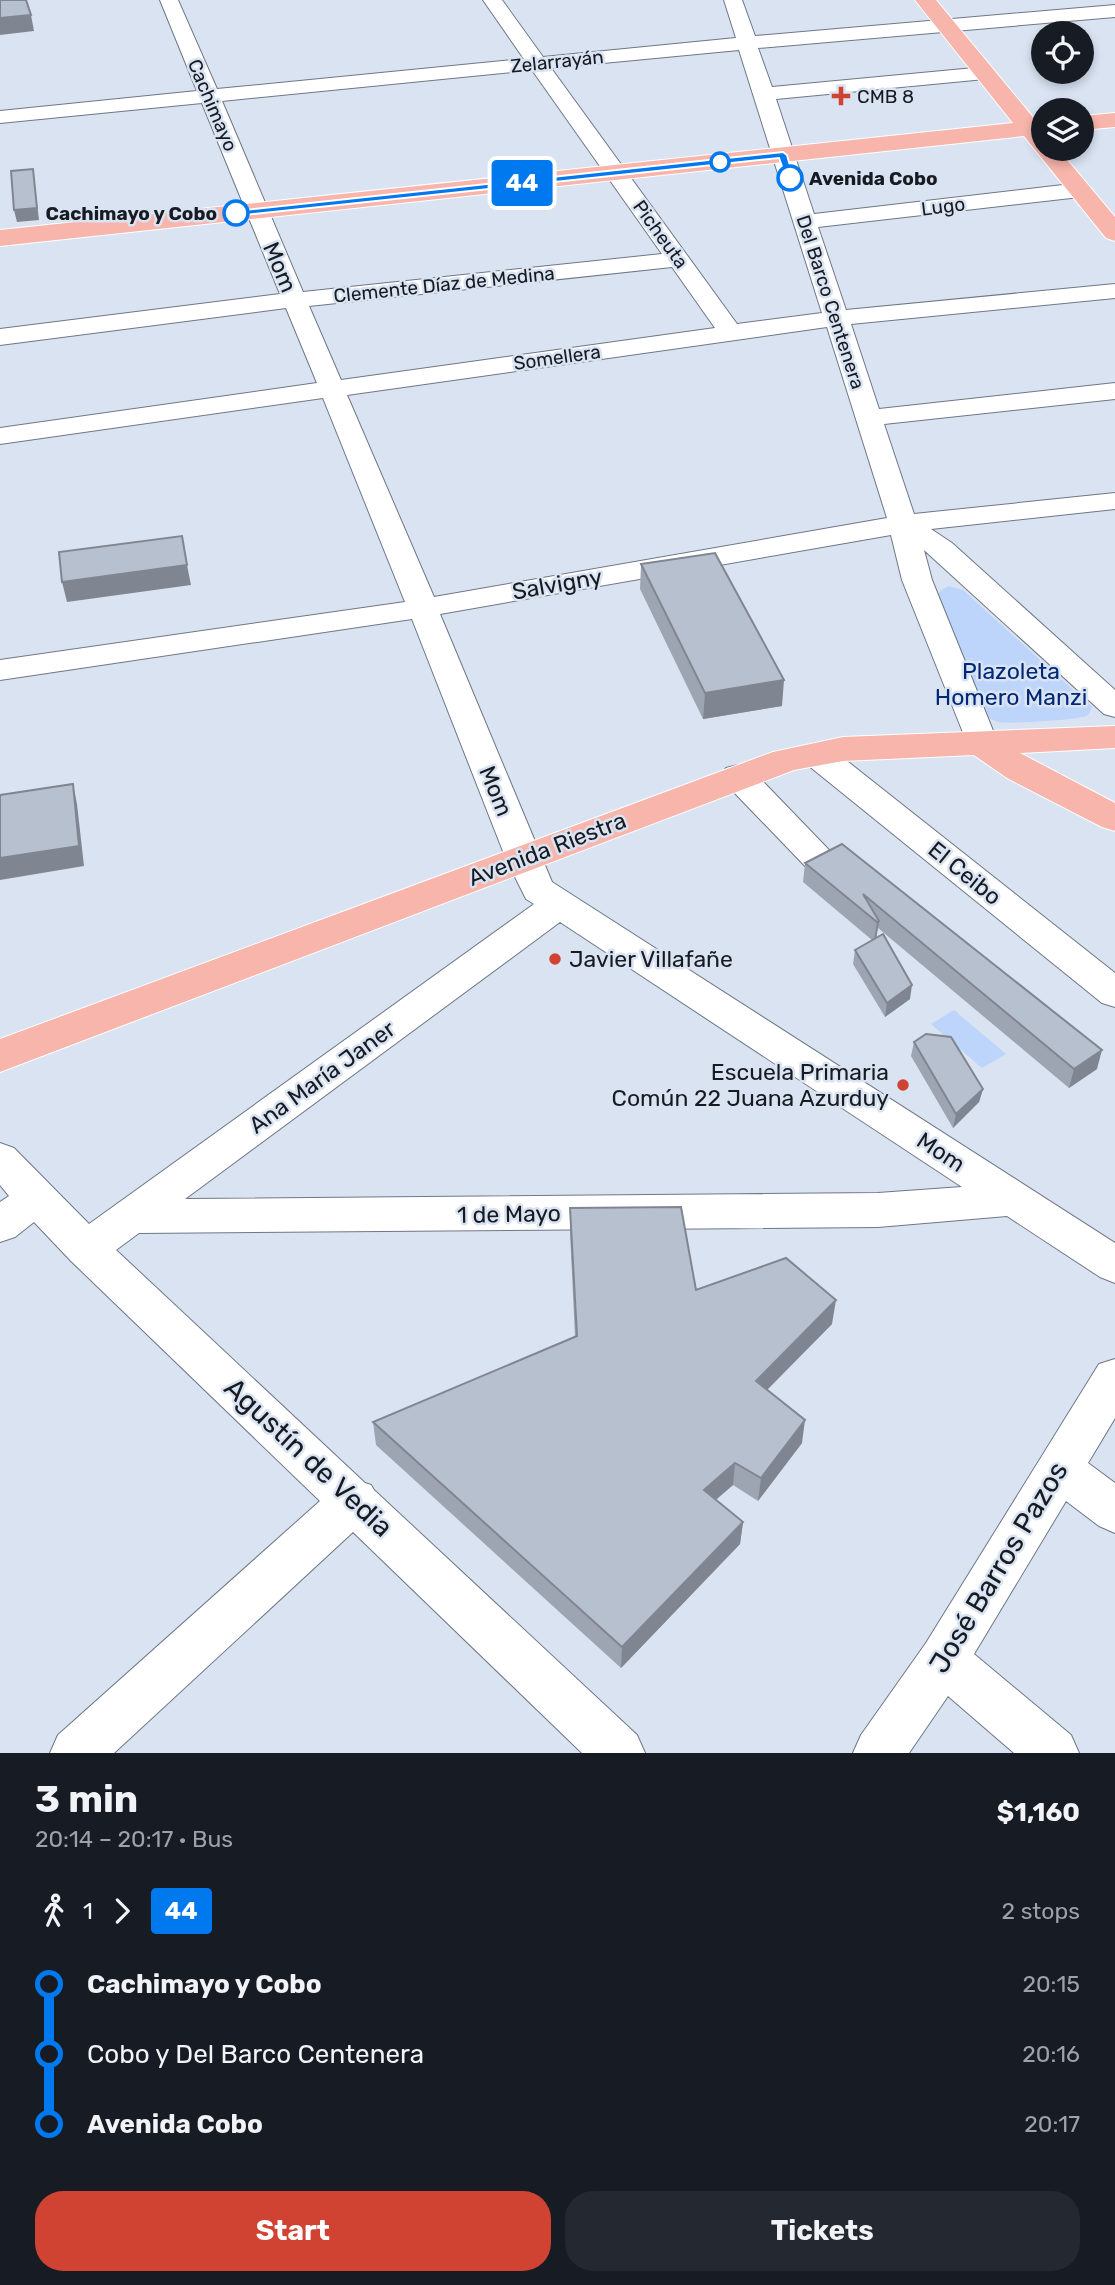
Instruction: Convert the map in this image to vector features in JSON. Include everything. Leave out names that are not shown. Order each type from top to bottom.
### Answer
[{"type":"main road","points":[[925,0],[1031,124]]},
{"type":"main road","points":[[1094,122],[1115,120]]},
{"type":"main road","points":[[0,239],[783,155],[1031,134]]},
{"type":"main road","points":[[1056,161],[1115,233]]},
{"type":"main road","name":"Avenida Riestra","points":[[0,1056],[786,760],[874,747],[1115,737]]},
{"type":"main road","points":[[982,743],[1020,771],[1115,818]]},
{"type":"street","name":"Cachimayo","points":[[169,0],[257,211]]},
{"type":"street","name":"Picheuta","points":[[492,0],[731,332]]},
{"type":"street","name":"Del Barco Centenera","points":[[733,0],[903,524],[917,580],[982,743]]},
{"type":"street","name":"Zelarrayán","points":[[0,117],[538,63],[1115,10]]},
{"type":"street","points":[[764,94],[985,73]]},
{"type":"street","name":"Lugo","points":[[805,222],[1080,190]]},
{"type":"street","name":"Mom","points":[[257,211],[424,608],[523,859],[538,890],[1115,1265]]},
{"type":"street","name":"Clemente Díaz de Medina","points":[[0,337],[293,300],[680,259]]},
{"type":"street","name":"Somellera","points":[[0,436],[836,318],[1115,291]]},
{"type":"street","points":[[869,418],[1115,391]]},
{"type":"street","name":"Salvigny","points":[[0,670],[148,633],[424,608],[903,524],[1115,501]]},
{"type":"street","points":[[903,524],[942,549],[1115,707]]},
{"type":"street","name":"El Ceibo","points":[[816,754],[1115,993]]},
{"type":"street","points":[[738,776],[817,858]]},
{"type":"street","name":"Ana María Janer","points":[[86,1249],[558,905]]},
{"type":"street","name":"Agustín de Vedia","points":[[0,1159],[86,1249],[355,1500],[619,1753]]},
{"type":"street","points":[[0,1225],[38,1197]]},
{"type":"street","name":"1 de Mayo","points":[[130,1216],[878,1210],[1014,1199]]},
{"type":"street","name":"José Barros Pazos","points":[[879,1753],[943,1660],[1115,1378]]},
{"type":"street","points":[[1059,1468],[1115,1511]]},
{"type":"street","points":[[76,1753],[355,1500]]},
{"type":"street","points":[[943,1660],[1053,1753]]},
{"type":"green space","name":"Plazoleta Homero Manzi","points":[[949,586],[963,590],[1092,707],[1088,714],[1057,720],[998,722],[979,711],[938,594]]},
{"type":"green space","points":[[954,1010],[1006,1054],[982,1068],[931,1024]]},
{"type":"building","points":[[0,0],[26,0],[31,15],[0,18]]},
{"type":"building","points":[[33,169],[37,208],[14,210],[11,171]]},
{"type":"building","points":[[182,536],[187,565],[62,582],[59,552]]},
{"type":"building","points":[[715,553],[784,680],[705,693],[641,564]]},
{"type":"building","points":[[73,784],[79,846],[0,858],[0,795]]},
{"type":"building","points":[[842,844],[1102,1050],[1074,1069],[863,894],[879,921],[805,863]]},
{"type":"building","points":[[883,934],[912,985],[887,1003],[855,950]]},
{"type":"building","points":[[926,1034],[951,1037],[983,1089],[956,1114],[914,1042]]},
{"type":"building","points":[[681,1207],[696,1290],[786,1258],[836,1300],[756,1381],[805,1420],[761,1478],[735,1463],[704,1490],[743,1522],[622,1647],[373,1422],[577,1336],[570,1208]]},
{"type":"bus line","name":"44","points":[[236,213],[783,155],[790,178]]},
{"type":"place","name":"CMB 8","points":[[841,96]]},
{"type":"place","name":"Avenida Cobo","points":[[790,178]]},
{"type":"place","name":"Cachimayo y Cobo","points":[[236,213]]},
{"type":"place","name":"Javier Villafañe","points":[[555,959]]},
{"type":"place","name":"Escuela Primaria Común 22 Juana Azurduy","points":[[903,1085]]}]
